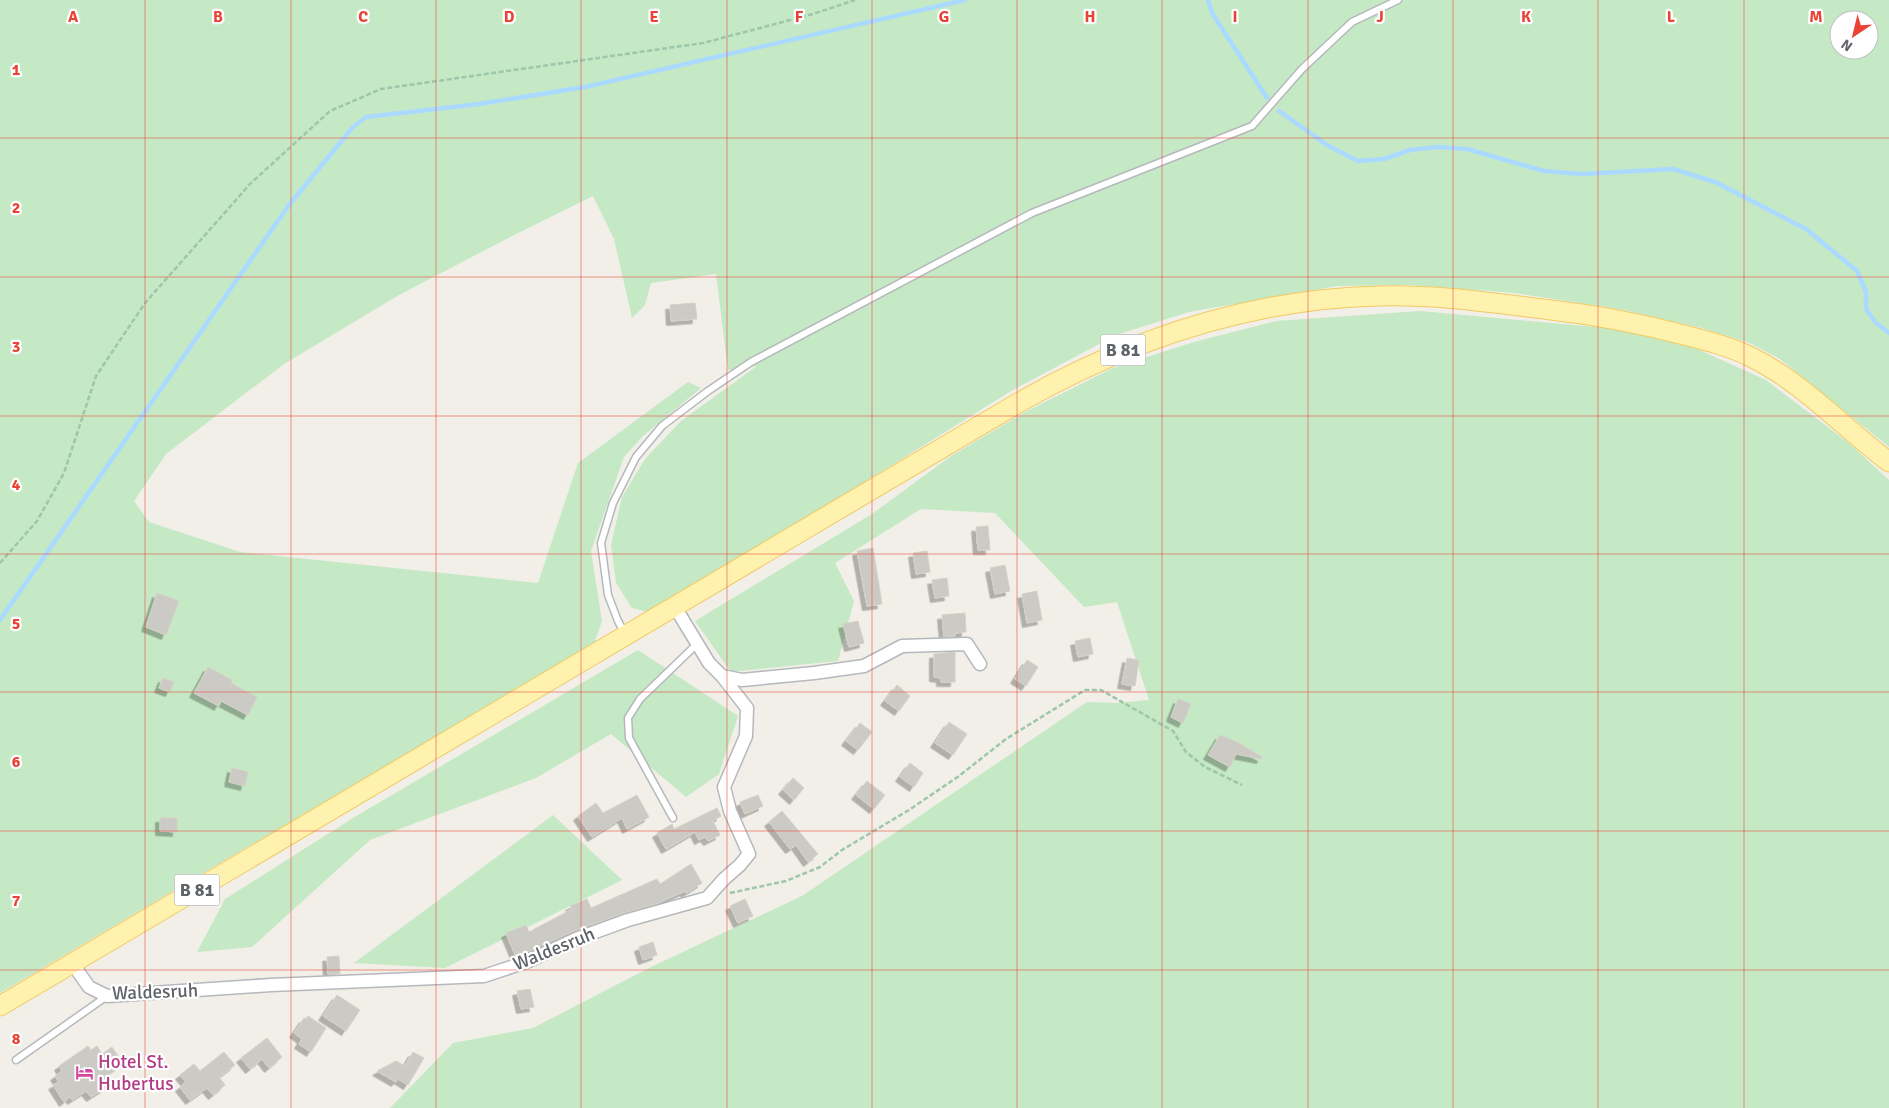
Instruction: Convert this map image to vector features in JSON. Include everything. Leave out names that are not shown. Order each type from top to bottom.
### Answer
[{"type":"main road","name":"B 81","points":[[0,1006],[1018,403],[1086,366],[1140,343],[1177,331],[1233,315],[1308,301],[1381,296],[1466,300],[1619,320],[1700,339],[1750,357],[1773,369],[1889,462]]},
{"type":"street","points":[[675,607],[709,663],[722,676],[747,708],[746,736],[724,787],[730,811],[749,854],[707,898]]},
{"type":"street","points":[[722,676],[742,680],[864,666],[902,646],[967,644],[980,664]]},
{"type":"street","name":"Waldesruh","points":[[72,963],[89,987],[106,996],[271,985],[484,976],[529,961],[576,938],[628,920],[707,898]]},
{"type":"lane","points":[[626,636],[618,622],[608,595],[601,543],[613,503],[636,457],[662,426],[708,391],[751,362],[1032,213],[1252,126],[1302,69],[1352,22],[1398,0]]},
{"type":"lane","points":[[672,818],[629,738],[628,718],[640,699],[697,644]]},
{"type":"lane","points":[[16,1060],[106,996]]},
{"type":"path","points":[[0,563],[37,521],[64,473],[96,376],[145,303],[250,184],[330,111],[381,89],[703,43],[813,14],[855,0]]},
{"type":"path","points":[[707,898],[786,881],[820,867],[842,850],[909,810],[959,776],[1006,739],[1085,690],[1101,690],[1173,731],[1186,752],[1206,767],[1242,785]]},
{"type":"green space","points":[[0,0],[1889,0],[1889,447],[1780,359],[1750,343],[1702,328],[1619,309],[1514,293],[1410,285],[1337,286],[1189,312],[1116,335],[1011,391],[778,536],[648,612],[632,608],[616,583],[611,545],[622,497],[645,459],[681,421],[757,366],[728,370],[716,274],[651,283],[645,305],[632,318],[614,239],[593,196],[514,235],[399,295],[284,364],[166,454],[134,501],[149,522],[240,552],[538,583],[578,463],[688,382],[701,388],[643,436],[624,457],[591,551],[602,621],[593,647],[373,773],[0,993]]},
{"type":"green space","points":[[1420,311],[1617,329],[1697,349],[1766,380],[1850,444],[1889,480],[1889,1108],[390,1108],[453,1043],[533,1028],[651,967],[802,896],[1087,702],[1116,703],[1149,700],[1117,602],[1084,607],[995,513],[921,509],[835,563],[854,601],[838,661],[731,672],[695,621],[872,514],[951,456],[1027,411],[1113,368],[1194,342],[1276,321]]},
{"type":"green space","points":[[638,650],[738,716],[719,774],[686,797],[611,734],[536,778],[370,840],[252,947],[197,952],[225,899],[353,818]]},
{"type":"green space","points":[[553,815],[622,880],[445,968],[354,963]]},
{"type":"building","points":[[695,303],[697,319],[671,321],[670,305]]},
{"type":"building","points":[[988,526],[990,550],[978,550],[976,527]]},
{"type":"building","points":[[873,548],[882,604],[867,606],[857,551]]},
{"type":"building","points":[[927,551],[930,572],[916,574],[913,553]]},
{"type":"building","points":[[1005,565],[1010,591],[995,594],[990,568]]},
{"type":"building","points":[[947,578],[949,596],[935,598],[932,580]]},
{"type":"building","points":[[1037,591],[1042,620],[1027,623],[1022,594]]},
{"type":"building","points":[[157,593],[179,601],[166,635],[146,627]]},
{"type":"building","points":[[965,613],[966,632],[944,637],[942,615]]},
{"type":"building","points":[[858,621],[864,643],[849,647],[843,624]]},
{"type":"building","points":[[1090,638],[1093,654],[1078,657],[1075,641]]},
{"type":"building","points":[[955,652],[955,682],[941,682],[941,678],[934,677],[934,654]]},
{"type":"building","points":[[1127,658],[1139,660],[1135,686],[1122,684]]},
{"type":"building","points":[[1027,660],[1038,667],[1026,686],[1015,679]]},
{"type":"building","points":[[208,667],[232,680],[231,683],[257,697],[248,715],[221,701],[219,706],[194,693]]},
{"type":"building","points":[[163,678],[174,682],[170,692],[159,688]]},
{"type":"building","points":[[897,685],[910,696],[899,711],[885,701]]},
{"type":"building","points":[[1178,699],[1191,704],[1183,723],[1171,717]]},
{"type":"building","points":[[949,722],[967,734],[953,755],[935,743]]},
{"type":"building","points":[[860,723],[872,732],[858,750],[846,741]]},
{"type":"building","points":[[1220,735],[1237,742],[1262,757],[1261,759],[1236,754],[1230,767],[1208,755]]},
{"type":"building","points":[[910,763],[923,773],[914,787],[900,777]]},
{"type":"building","points":[[232,768],[248,772],[245,786],[229,782]]},
{"type":"building","points":[[793,778],[804,788],[794,800],[783,790]]},
{"type":"building","points":[[867,781],[885,795],[874,809],[856,795]]},
{"type":"building","points":[[637,795],[649,817],[627,829],[622,818],[592,837],[578,816],[596,803],[603,813]]},
{"type":"building","points":[[758,795],[763,806],[745,814],[740,802]]},
{"type":"building","points":[[717,808],[721,816],[713,821],[720,835],[708,841],[705,837],[699,840],[695,832],[666,849],[657,833],[672,824],[674,829]]},
{"type":"building","points":[[782,811],[818,854],[808,862],[796,845],[790,849],[769,822]]},
{"type":"building","points":[[160,818],[177,818],[177,832],[160,831]]},
{"type":"building","points":[[691,864],[702,883],[686,893],[685,891],[658,903],[573,931],[516,957],[506,933],[526,925],[529,932],[572,909],[570,906],[587,899],[591,908],[657,879],[660,884]]},
{"type":"building","points":[[745,899],[753,916],[738,923],[730,906]]},
{"type":"building","points":[[653,942],[657,955],[643,960],[639,947]]},
{"type":"building","points":[[339,956],[340,974],[328,974],[327,957]]},
{"type":"building","points":[[530,989],[534,1007],[521,1009],[517,991]]},
{"type":"building","points":[[337,995],[360,1010],[346,1031],[323,1016]]},
{"type":"building","points":[[308,1016],[326,1028],[311,1052],[299,1044],[302,1039],[294,1033],[304,1018],[306,1019]]},
{"type":"building","points":[[267,1038],[282,1057],[269,1068],[262,1059],[250,1069],[241,1058]]},
{"type":"building","name":"Hotel St. Hubertus","points":[[88,1046],[91,1050],[97,1046],[102,1054],[112,1047],[122,1062],[113,1068],[115,1071],[100,1080],[105,1088],[91,1097],[86,1091],[72,1100],[70,1097],[64,1102],[53,1085],[59,1082],[55,1076],[62,1071],[59,1066]]},
{"type":"building","points":[[224,1052],[235,1065],[219,1077],[225,1085],[213,1095],[207,1088],[190,1100],[180,1087],[186,1082],[180,1075],[194,1064],[200,1071]]},
{"type":"building","points":[[413,1052],[424,1058],[408,1085],[398,1079],[396,1082],[377,1071],[396,1061],[405,1066]]},
{"type":"waterway","points":[[0,620],[289,205],[353,127],[366,117],[479,104],[585,87],[965,0]]},
{"type":"waterway","points":[[1208,0],[1212,13],[1267,98]]},
{"type":"waterway","points":[[1279,111],[1327,145],[1358,161],[1384,159],[1410,150],[1437,147],[1467,149],[1544,171],[1582,174],[1673,169],[1715,182],[1806,229],[1857,271],[1866,292],[1866,309],[1875,322],[1889,333]]},
{"type":"place","name":"Hotel St. Hubertus","points":[[84,1073]]}]
